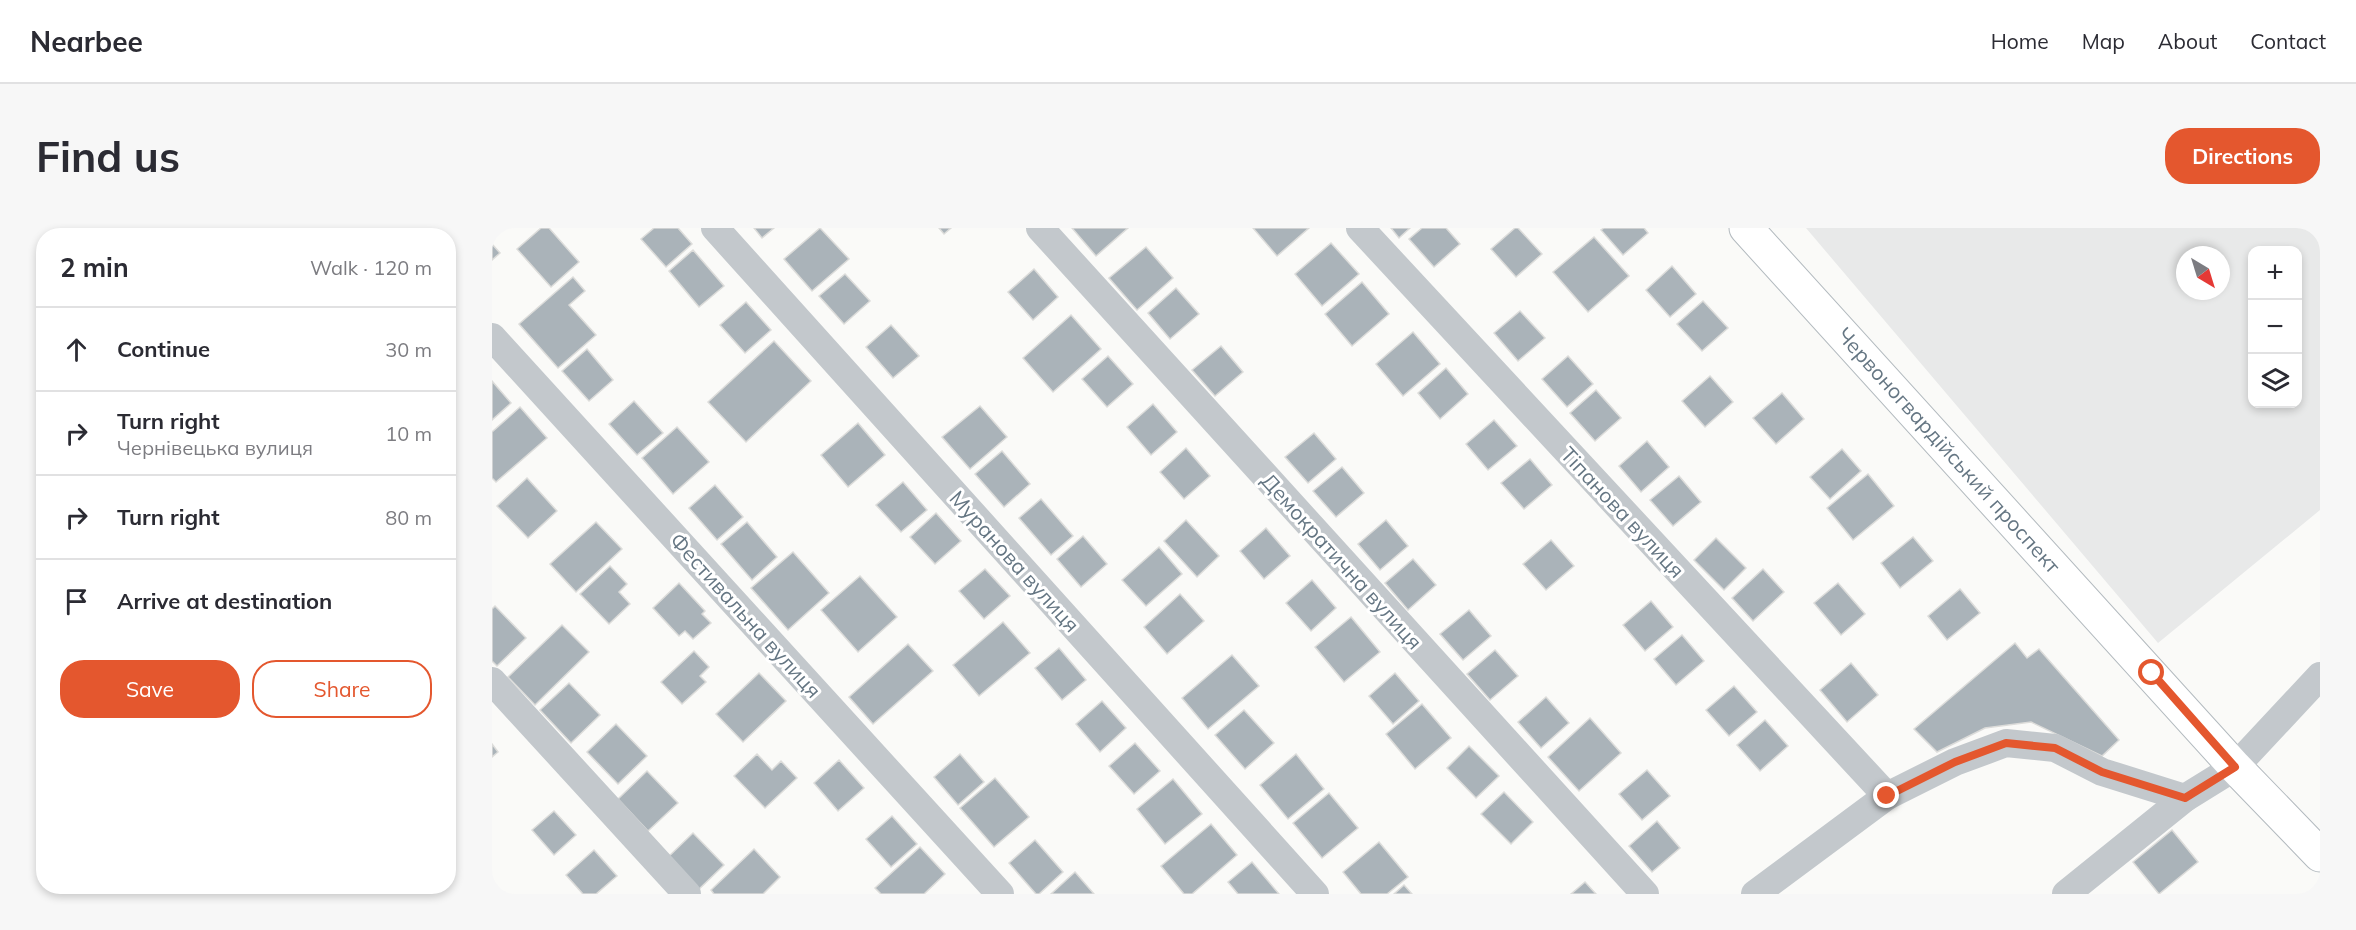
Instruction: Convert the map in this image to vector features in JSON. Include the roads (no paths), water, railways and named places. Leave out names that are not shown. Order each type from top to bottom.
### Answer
[{"type":"main road","name":"Червоногвардійський проспект","points":[[1746,228],[2235,767],[2320,855]]},
{"type":"street","name":"Муранова вулиця","points":[[715,228],[1315,894]]},
{"type":"street","name":"Демократична вулиця","points":[[1040,228],[1645,894]]},
{"type":"street","name":"Тіпанова вулиця","points":[[1360,228],[1887,796]]},
{"type":"street","name":"Фестивальна вулиця","points":[[492,336],[1000,894]]},
{"type":"street","points":[[2066,894],[2185,798],[2235,767],[2320,676]]},
{"type":"street","points":[[492,681],[687,894]]},
{"type":"street","points":[[1755,894],[1887,796],[1955,762],[2006,743],[2055,748],[2102,772],[2185,798]]}]
